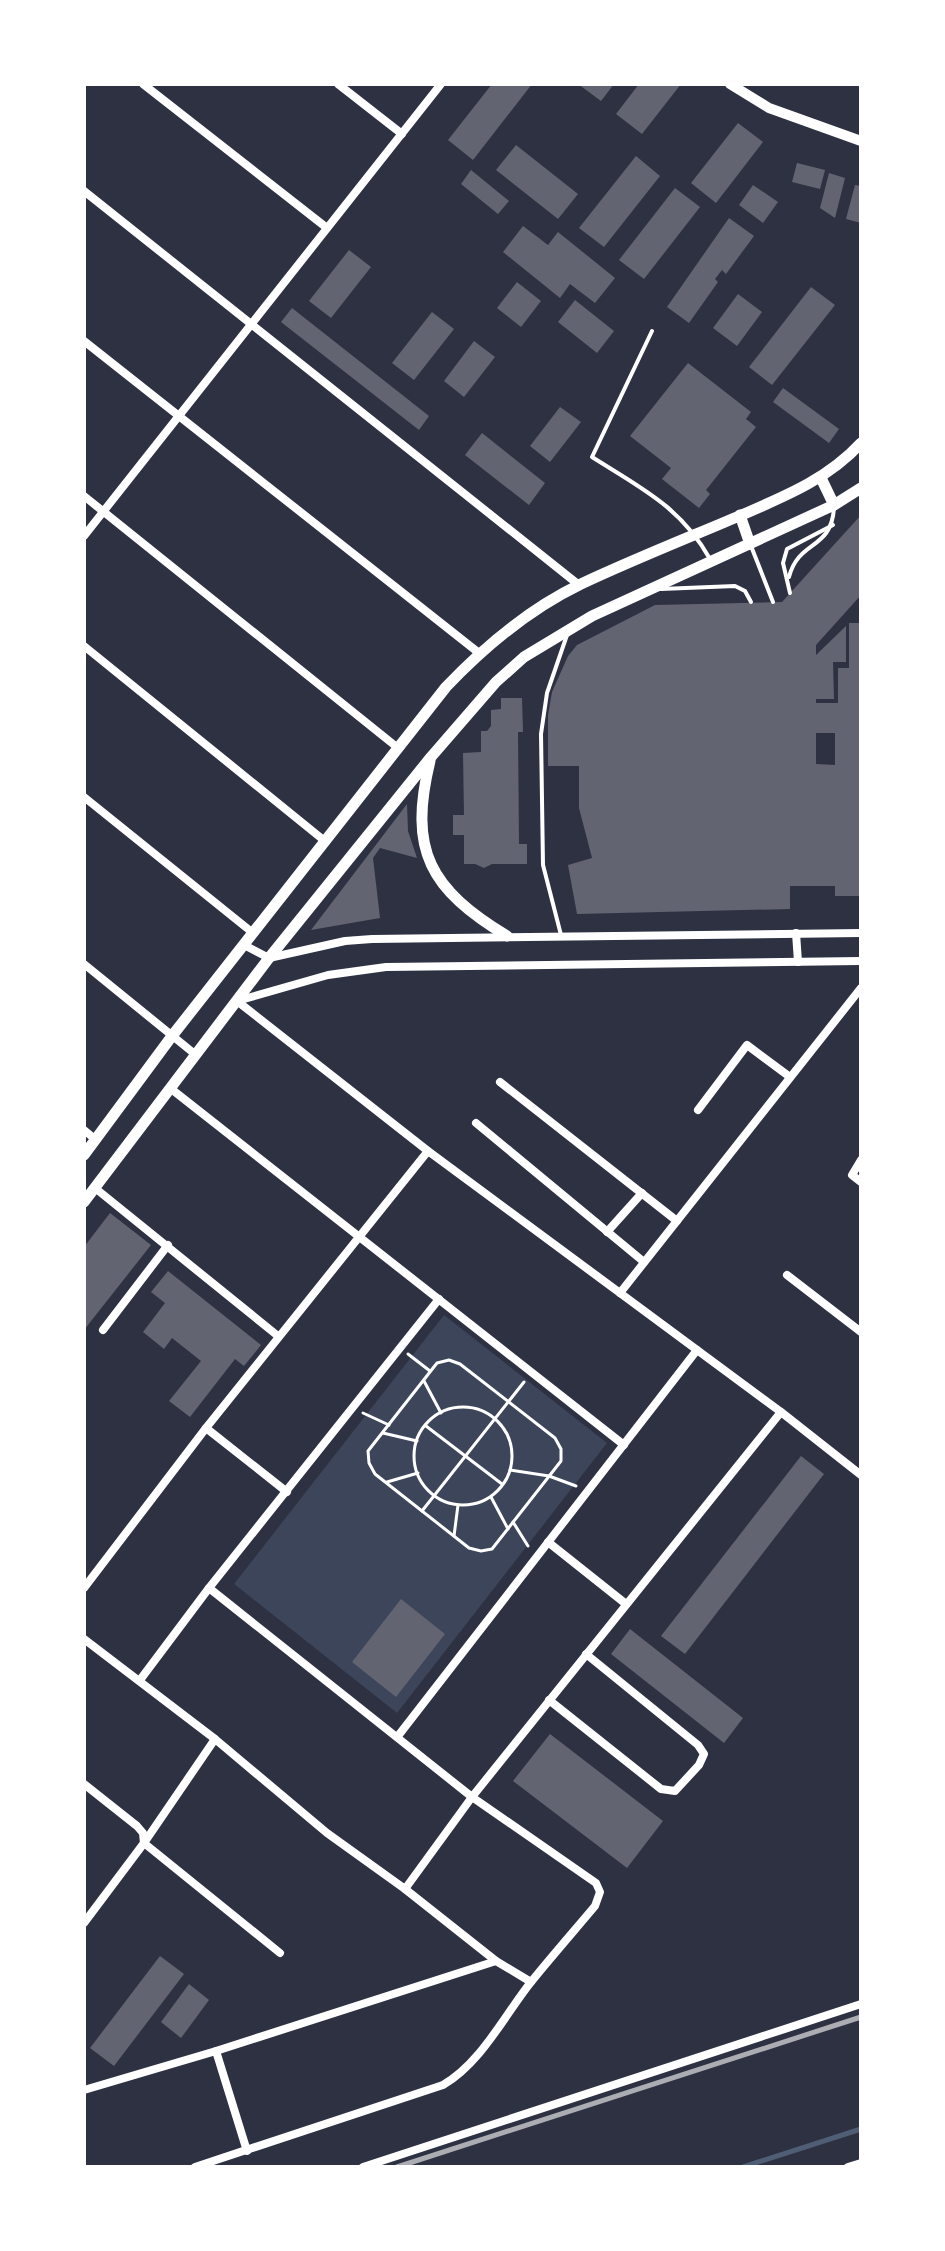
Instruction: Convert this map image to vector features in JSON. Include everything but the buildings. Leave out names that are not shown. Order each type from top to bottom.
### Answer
[{"type":"main road","points":[[84,1155],[172,1036],[398,748],[446,687],[479,653],[528,615],[579,585],[821,478],[861,443]]},
{"type":"main road","points":[[821,478],[834,505]]},
{"type":"main road","points":[[84,1202],[269,958],[431,757],[496,682],[524,657],[569,629],[834,505],[861,488]]},
{"type":"main road","points":[[740,515],[750,544]]},
{"type":"main road","points":[[431,757],[422,807],[422,828],[432,866],[452,896],[507,936]]},
{"type":"street","points":[[143,84],[327,228]]},
{"type":"street","points":[[338,84],[402,134]]},
{"type":"street","points":[[84,536],[441,84]]},
{"type":"street","points":[[730,84],[769,108],[861,141]]},
{"type":"street","points":[[84,191],[579,585]]},
{"type":"street","points":[[84,341],[479,653]]},
{"type":"street","points":[[84,496],[398,748]]},
{"type":"street","points":[[84,646],[326,842]]},
{"type":"street","points":[[84,797],[253,933]]},
{"type":"street","points":[[796,933],[798,962]]},
{"type":"street","points":[[244,945],[269,958],[359,940],[861,933]]},
{"type":"street","points":[[237,1001],[328,975],[386,967],[861,961]]},
{"type":"street","points":[[84,964],[196,1055]]},
{"type":"street","points":[[620,1293],[861,988]]},
{"type":"street","points":[[237,1001],[428,1151],[781,1412],[861,1475]]},
{"type":"street","points":[[698,1110],[747,1045],[790,1077]]},
{"type":"street","points":[[500,1082],[677,1221]]},
{"type":"street","points":[[170,1088],[624,1445]]},
{"type":"street","points":[[476,1123],[644,1262]]},
{"type":"street","points":[[84,1130],[96,1140]]},
{"type":"street","points":[[84,1588],[278,1336],[428,1151]]},
{"type":"street","points":[[861,1160],[852,1175],[861,1182]]},
{"type":"street","points":[[95,1188],[278,1336]]},
{"type":"street","points":[[607,1232],[642,1193]]},
{"type":"street","points":[[103,1330],[168,1245]]},
{"type":"street","points":[[787,1275],[861,1332]]},
{"type":"street","points":[[140,1680],[209,1588],[439,1299]]},
{"type":"street","points":[[398,1736],[697,1350]]},
{"type":"street","points":[[405,1889],[472,1797],[781,1412]]},
{"type":"street","points":[[206,1428],[287,1492]]},
{"type":"street","points":[[548,1542],[626,1604]]},
{"type":"street","points":[[195,2167],[443,2085],[454,2078],[468,2067],[531,1982],[595,1906],[600,1892],[596,1883],[472,1797],[209,1588]]},
{"type":"street","points":[[84,1639],[215,1739],[327,1833],[405,1889],[496,1961],[531,1982]]},
{"type":"street","points":[[549,1700],[666,1791],[679,1788],[699,1765],[704,1754],[698,1745],[586,1654]]},
{"type":"street","points":[[84,1923],[144,1843],[215,1739]]},
{"type":"street","points":[[84,1784],[137,1826],[143,1833],[144,1843],[280,1953]]},
{"type":"street","points":[[84,2090],[496,1961]]},
{"type":"street","points":[[363,2167],[861,2004]]},
{"type":"street","points":[[216,2051],[247,2151]]},
{"type":"street","points":[[848,2167],[861,2163]]},
{"type":"lane","points":[[652,331],[592,457],[674,510],[697,534],[711,561]]},
{"type":"lane","points":[[788,579],[795,559],[833,525],[834,505]]},
{"type":"lane","points":[[790,593],[783,563],[787,549],[833,525]]},
{"type":"lane","points":[[750,544],[773,602]]},
{"type":"lane","points":[[651,589],[735,586],[745,591],[751,602]]},
{"type":"lane","points":[[561,935],[543,865],[541,734],[547,693],[569,629]]},
{"type":"path","points":[[401,1348],[430,1371]]},
{"type":"path","points":[[455,1361],[558,1443],[561,1461],[492,1549],[469,1548],[371,1469],[368,1451],[424,1380],[437,1363],[455,1361]]},
{"type":"path","points":[[422,1511],[532,1372]]},
{"type":"path","points":[[424,1380],[441,1413]]},
{"type":"path","points":[[469,1407],[494,1418],[509,1437],[512,1459],[503,1484],[491,1497],[470,1505],[458,1505],[434,1495],[418,1473],[415,1458],[417,1441],[426,1426],[449,1409],[469,1407]]},
{"type":"path","points":[[352,1409],[389,1425]]},
{"type":"path","points":[[426,1426],[503,1484]]},
{"type":"path","points":[[383,1433],[417,1441]]},
{"type":"path","points":[[510,1470],[549,1476],[589,1490]]},
{"type":"path","points":[[386,1483],[418,1473]]},
{"type":"path","points":[[491,1497],[508,1529]]},
{"type":"path","points":[[454,1536],[458,1505]]},
{"type":"path","points":[[513,1522],[535,1559]]},
{"type":"shaded area","points":[[444,1315],[607,1443],[397,1713],[234,1584]]},
{"type":"waterway","points":[[743,2167],[861,2129]]},
{"type":"railway","points":[[397,2167],[861,2017]]}]
